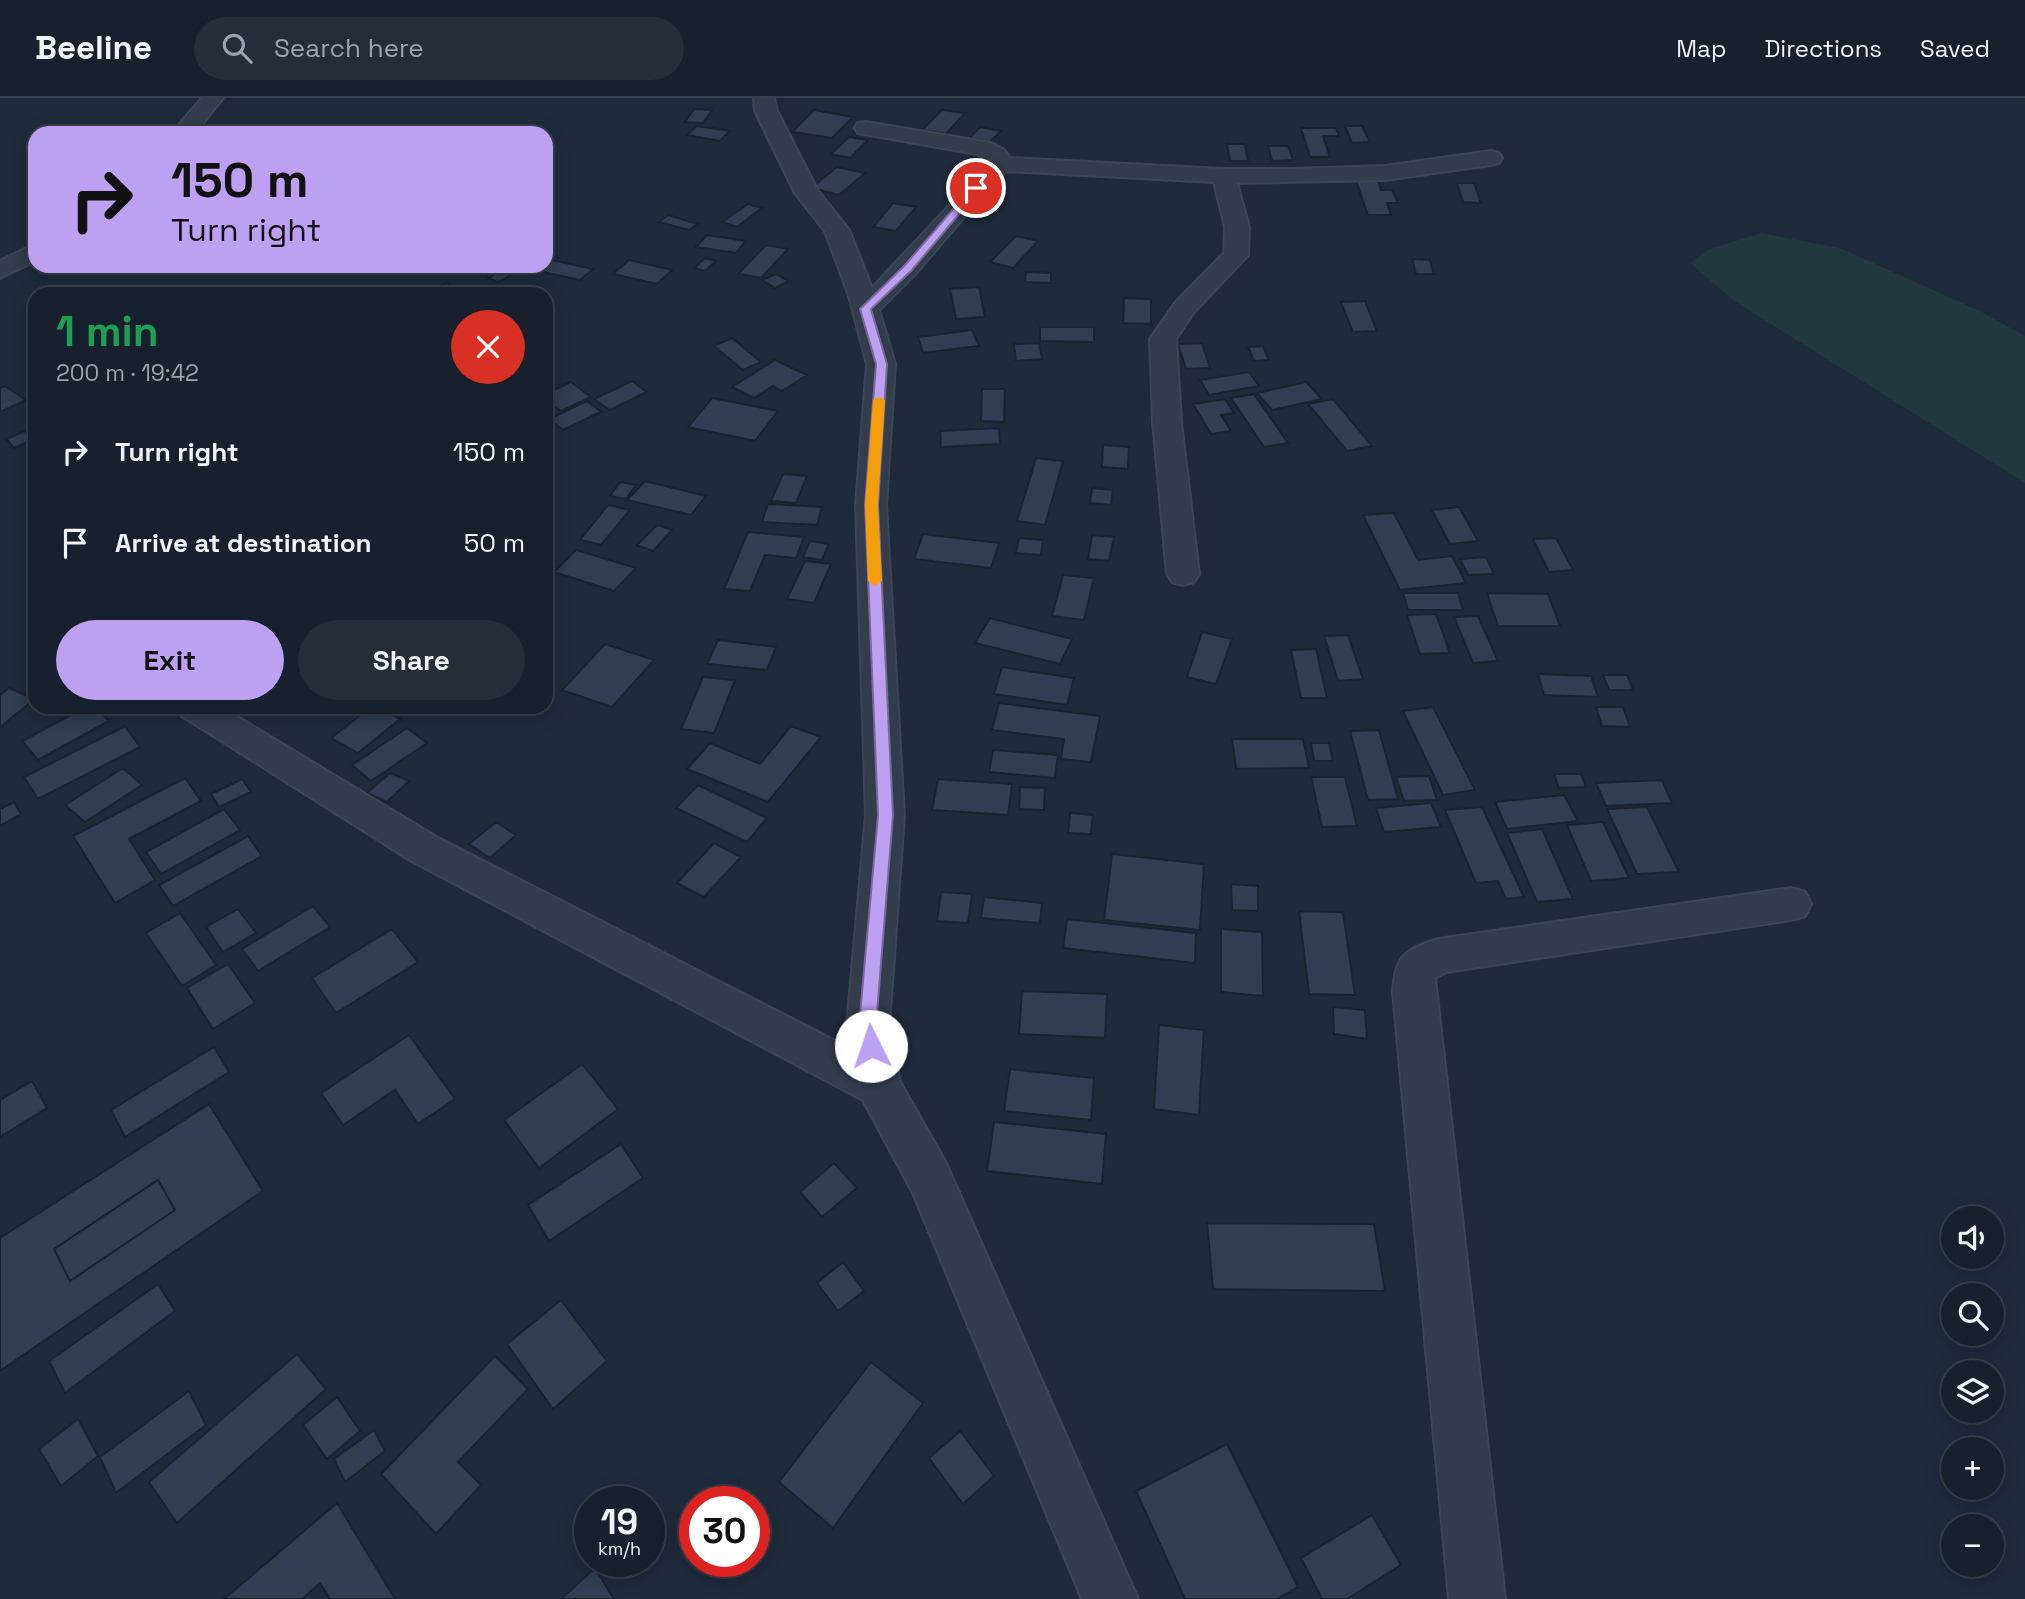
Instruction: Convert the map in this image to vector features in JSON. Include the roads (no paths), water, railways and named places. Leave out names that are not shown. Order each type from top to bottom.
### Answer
[{"type":"street","points":[[189,126],[213,98]]},
{"type":"street","points":[[764,98],[766,111],[807,194],[837,230],[881,364],[871,505],[885,815],[867,1026],[879,1086],[930,1179],[1110,1599]]},
{"type":"street","points":[[866,128],[983,148],[996,155],[1003,164]]},
{"type":"street","points":[[865,309],[908,267],[993,169],[1003,164],[1224,176],[1385,173],[1492,158]]},
{"type":"street","points":[[1183,574],[1167,422],[1163,339],[1185,307],[1236,255],[1237,227],[1224,176]]},
{"type":"street","points":[[0,271],[28,255]]},
{"type":"street","points":[[205,714],[424,849],[879,1086]]},
{"type":"street","points":[[1477,1599],[1414,992],[1415,969],[1438,957],[1791,904]]}]
